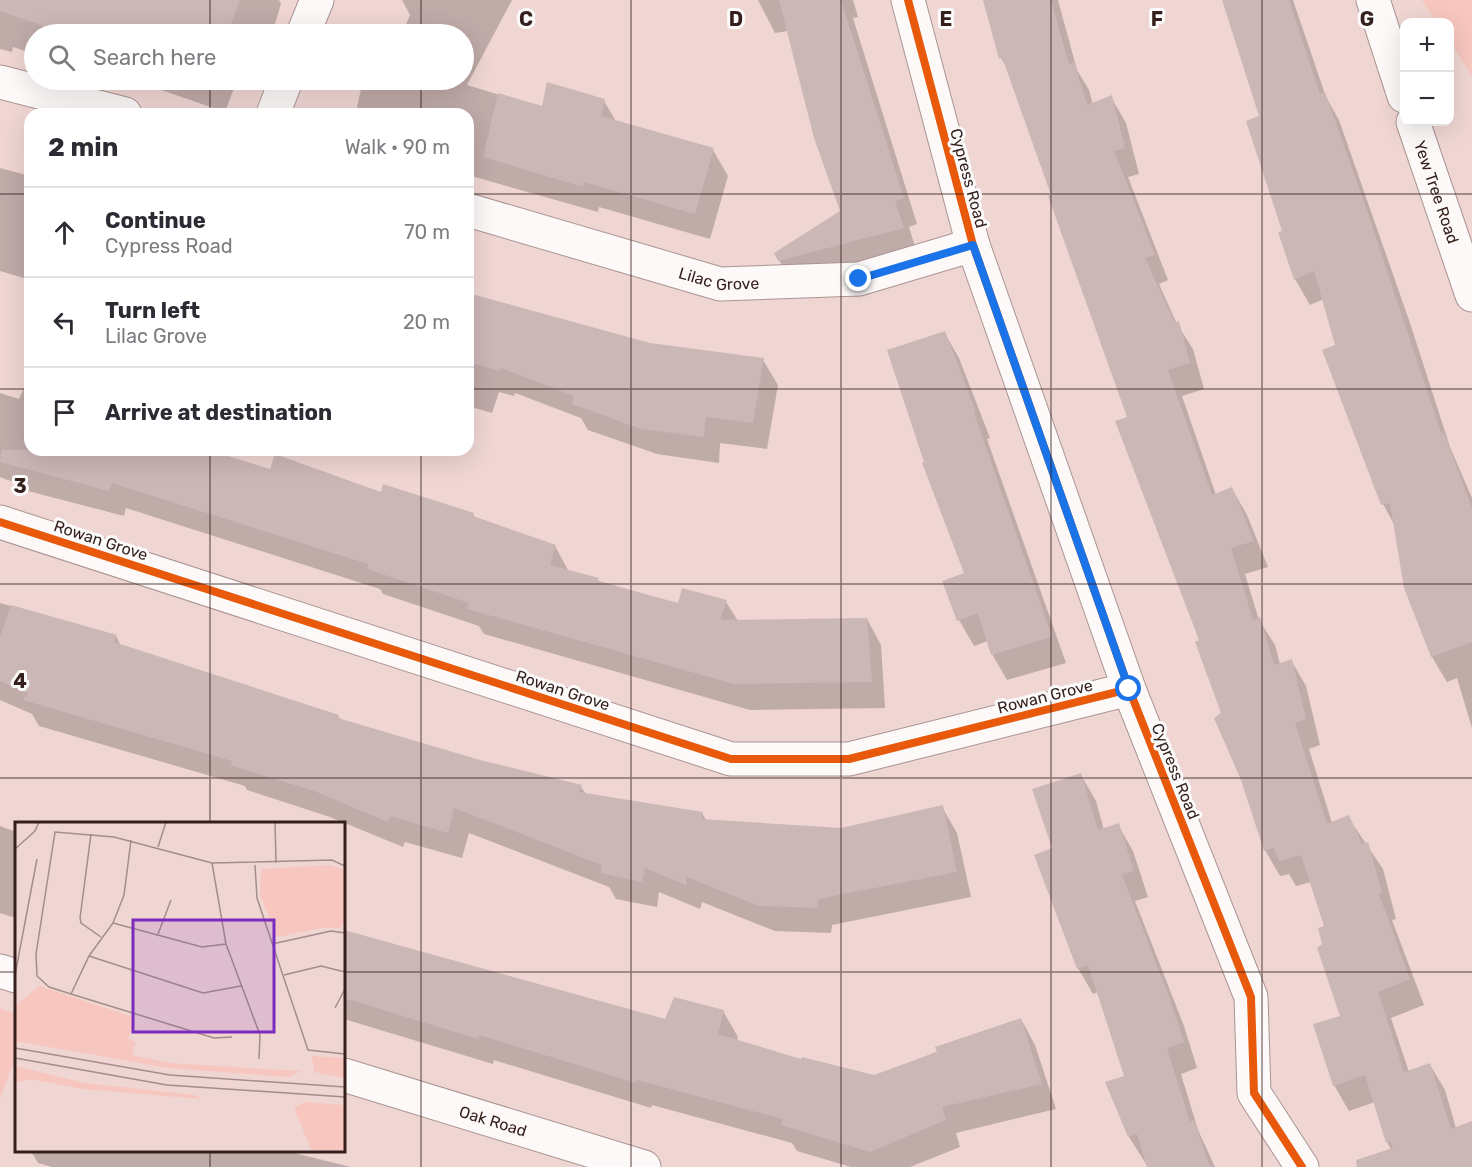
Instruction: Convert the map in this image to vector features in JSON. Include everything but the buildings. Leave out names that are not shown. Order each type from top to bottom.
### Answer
[{"type":"street","points":[[307,24],[316,0]]},
{"type":"street","name":"Cypress Road","points":[[908,0],[973,245],[1129,689],[1251,997],[1254,1093],[1302,1167]]},
{"type":"street","points":[[1373,0],[1400,84]]},
{"type":"street","points":[[0,82],[24,88]]},
{"type":"street","points":[[31,90],[102,108]]},
{"type":"street","points":[[275,108],[282,90]]},
{"type":"street","name":"Yew Tree Road","points":[[1415,126],[1463,246],[1472,295]]},
{"type":"street","name":"Lilac Grove","points":[[474,212],[720,285],[859,279],[973,245]]},
{"type":"street","name":"Rowan Grove","points":[[0,522],[732,759],[849,759],[1129,689]]},
{"type":"street","points":[[0,971],[15,976]]},
{"type":"street","name":"Oak Road","points":[[345,1076],[644,1167]]},
{"type":"shaded area","points":[[1422,0],[1472,0],[1472,76],[1454,48],[1454,18],[1434,18]]},
{"type":"shaded area","points":[[0,1008],[15,1014],[15,1058],[0,1099]]},
{"type":"cycle path","points":[[908,0],[973,245],[1129,689],[1251,997],[1254,1093],[1302,1167]]},
{"type":"cycle path","points":[[0,522],[731,759],[849,759],[1129,689]]},
{"type":"route","points":[[859,279],[973,245],[1129,689]]}]
